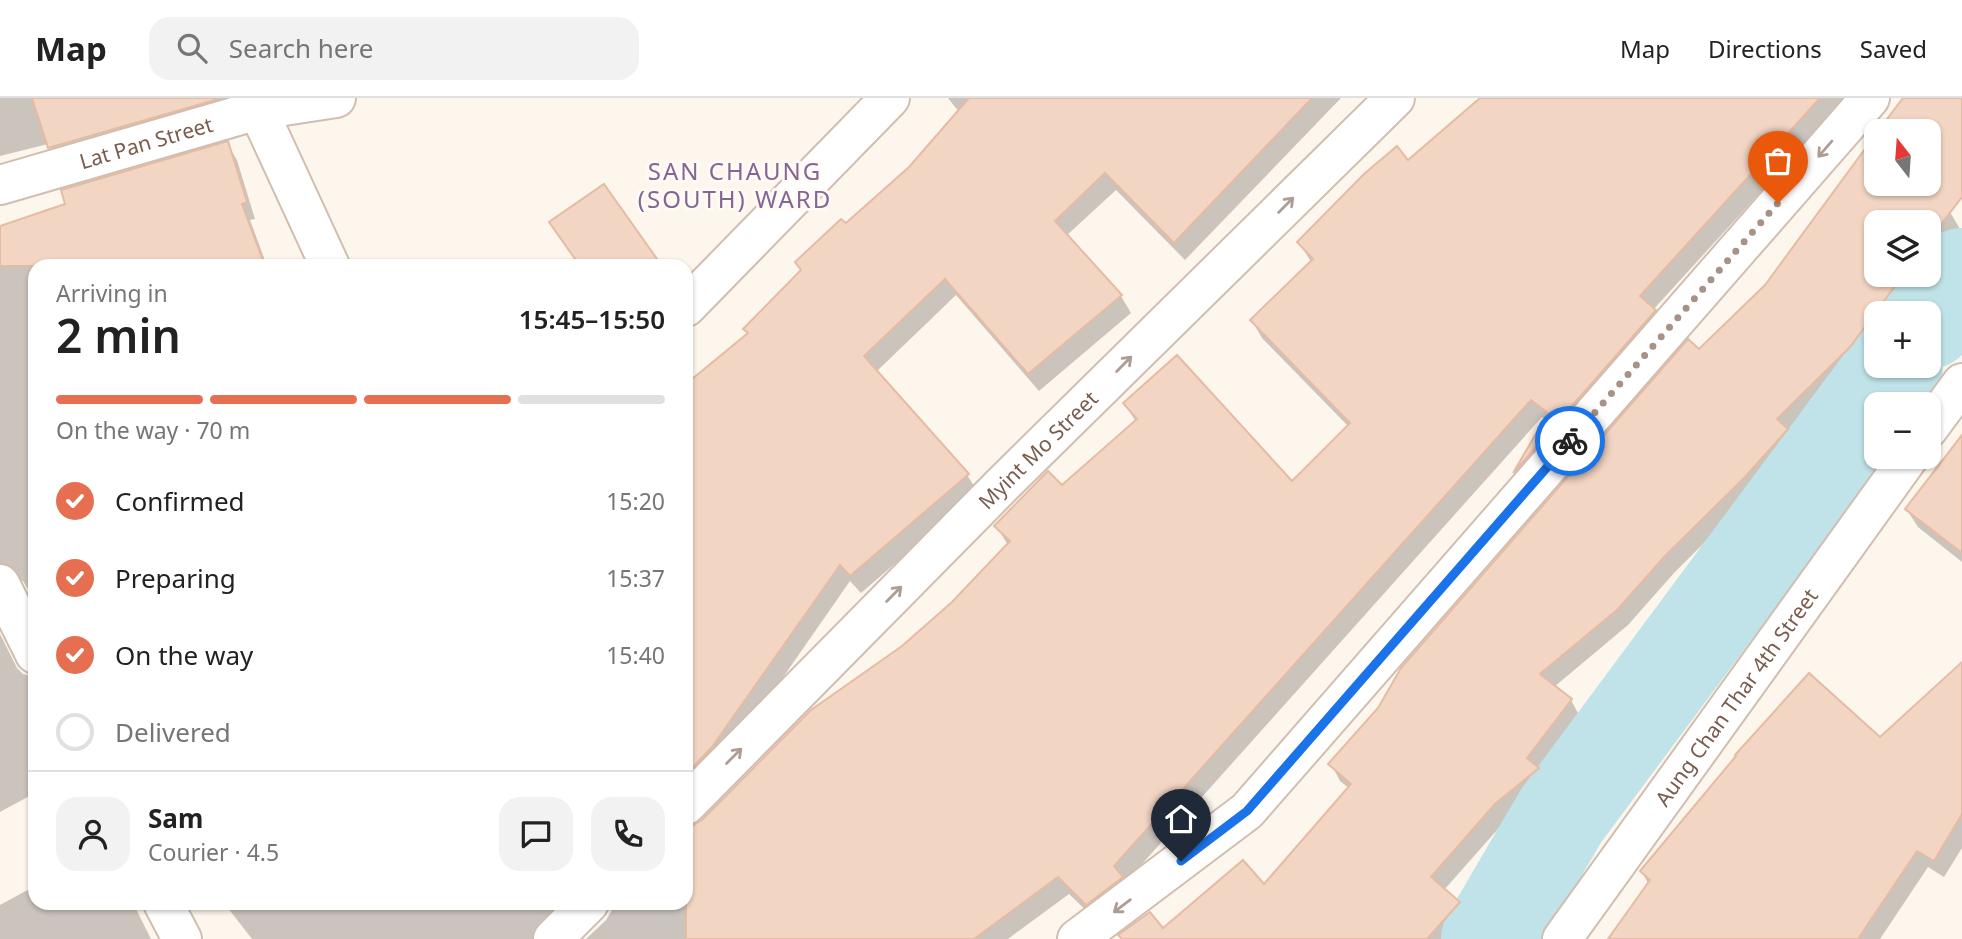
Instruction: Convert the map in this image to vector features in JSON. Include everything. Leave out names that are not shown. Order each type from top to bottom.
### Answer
[{"type":"street","name":"Lat Pan Street","points":[[0,185],[258,110],[336,98]]},
{"type":"street","points":[[693,300],[890,98]]},
{"type":"street","name":"Myint Mo Street","points":[[693,798],[1003,484],[1395,98]]},
{"type":"street","points":[[1077,939],[1247,811],[1870,98]]},
{"type":"street","points":[[258,110],[327,259]]},
{"type":"street","points":[[1941,411],[1962,383]]},
{"type":"street","name":"Aung Chan Thar 4th Street","points":[[1562,939],[1900,469]]},
{"type":"street","points":[[0,584],[28,640]]},
{"type":"street","points":[[167,910],[182,939]]},
{"type":"street","points":[[553,939],[582,910]]},
{"type":"building","points":[[32,98],[215,98],[215,100],[48,148]]},
{"type":"building","points":[[969,98],[1312,98],[1174,243],[1105,173],[1055,221],[1122,295],[1028,374],[945,279],[864,356],[969,474],[850,576],[840,565],[712,747],[693,767],[693,378],[748,333],[743,329],[801,270],[795,262],[841,219],[846,223],[909,167]]},
{"type":"building","points":[[1480,98],[1820,98],[1640,296],[1656,310],[1513,473],[1548,413],[1531,400],[1114,866],[1123,877],[1086,905],[1058,877],[974,939],[686,939],[686,910],[693,910],[693,825],[702,820],[811,710],[902,646],[952,602],[1010,541],[994,526],[1048,471],[1062,485],[1137,419],[1123,403],[1177,355],[1292,481],[1350,423],[1250,320],[1313,259],[1297,242],[1364,174],[1397,146],[1408,160]]},
{"type":"building","points":[[1903,98],[1962,98],[1962,197],[1941,224],[1941,210],[1864,210],[1864,287],[1894,287],[1884,301],[1864,301],[1864,328],[1850,347],[1777,419],[1788,429],[1744,478],[1665,556],[1618,609],[1540,674],[1572,699],[1527,758],[1539,768],[1495,804],[1431,877],[1460,902],[1427,939],[1122,939],[1118,935],[1150,912],[1163,928],[1243,860],[1264,884],[1351,784],[1328,764],[1378,708],[1401,668],[1688,339],[1699,349],[1765,285],[1864,150],[1864,196],[1941,196],[1941,119],[1887,119]]},
{"type":"building","points":[[228,141],[247,202],[242,204],[262,259],[28,259],[28,266],[0,266],[0,226],[65,204],[61,190]]},
{"type":"building","points":[[604,184],[657,259],[575,259],[549,222]]},
{"type":"building","points":[[1962,435],[1962,553],[1905,509],[1936,469],[1941,469],[1941,462]]},
{"type":"building","points":[[1962,662],[1962,814],[1934,861],[1917,851],[1858,939],[1608,939],[1650,880],[1640,871],[1735,755],[1809,673],[1880,737]]},
{"type":"waterway","points":[[1941,304],[1962,276]]},
{"type":"waterway","points":[[1489,939],[1561,816],[1886,378]]},
{"type":"way so far","points":[[1570,441],[1778,203]]},
{"type":"district","name":"SAN CHAUNG (SOUTH) WARD","points":[[735,184]]},
{"type":"route","points":[[1181,861],[1247,811],[1570,441]]}]
